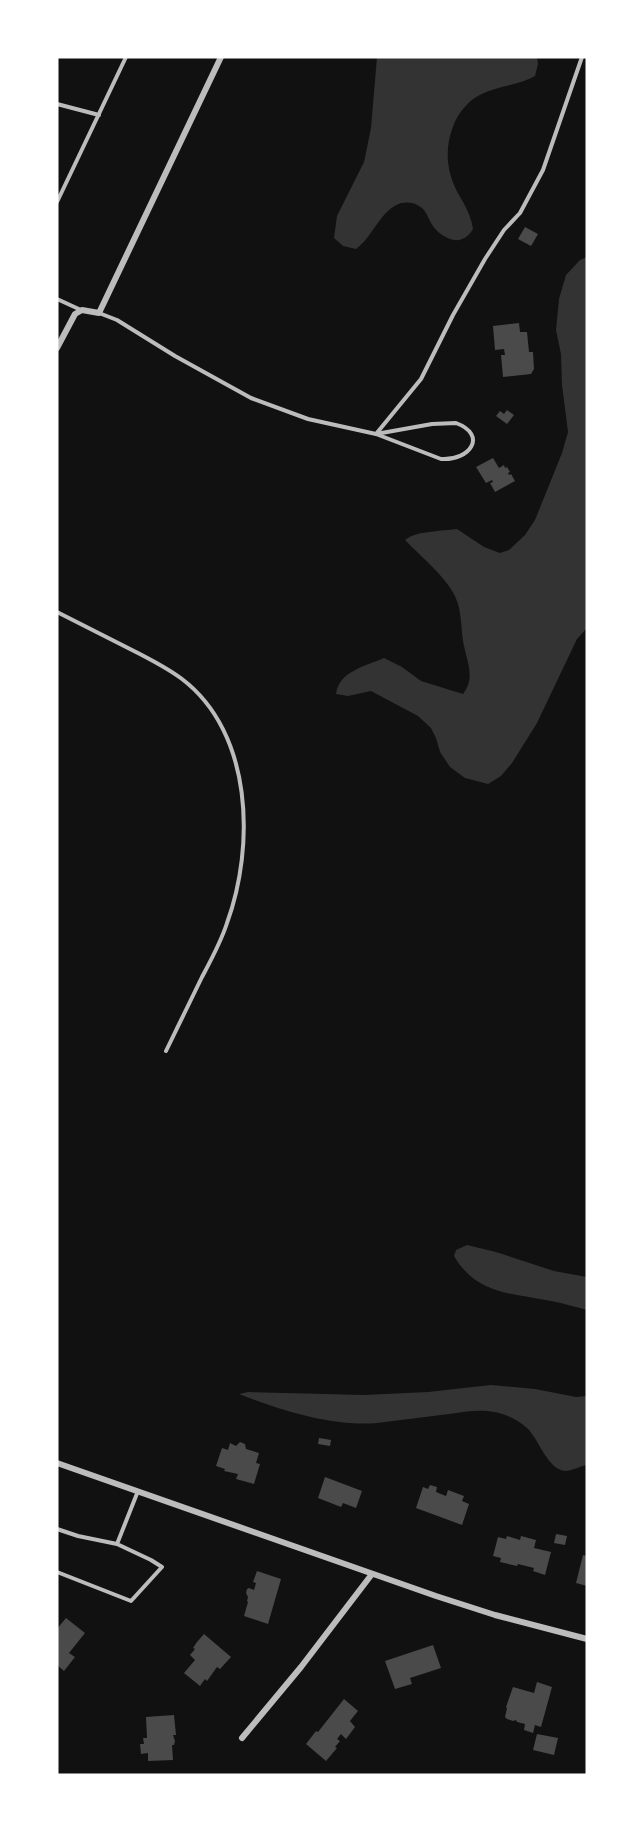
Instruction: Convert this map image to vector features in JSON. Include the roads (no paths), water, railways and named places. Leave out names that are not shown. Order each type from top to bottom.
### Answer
[{"type":"street","points":[[57,348],[75,314],[82,310],[99,313],[221,57]]},
{"type":"street","points":[[57,1463],[495,1615],[587,1639]]},
{"type":"street","points":[[242,1738],[301,1667],[372,1574]]},
{"type":"lane","points":[[57,202],[126,57]]},
{"type":"lane","points":[[376,434],[421,379],[453,315],[485,259],[504,230],[520,213],[543,170],[582,57]]},
{"type":"lane","points":[[57,104],[99,115]]},
{"type":"lane","points":[[57,300],[82,310]]},
{"type":"lane","points":[[99,313],[117,320],[175,356],[251,398],[308,419],[376,434],[441,459],[451,460],[460,457],[468,452],[472,445],[470,432],[465,426],[456,423],[432,424],[376,434]]},
{"type":"lane","points":[[57,612],[164,667],[182,679],[199,694],[216,717],[228,739],[236,764],[242,796],[244,833],[237,892],[222,938],[166,1051]]},
{"type":"lane","points":[[117,1544],[138,1491]]},
{"type":"lane","points":[[57,1529],[117,1544],[162,1567],[131,1600],[57,1572]]}]
